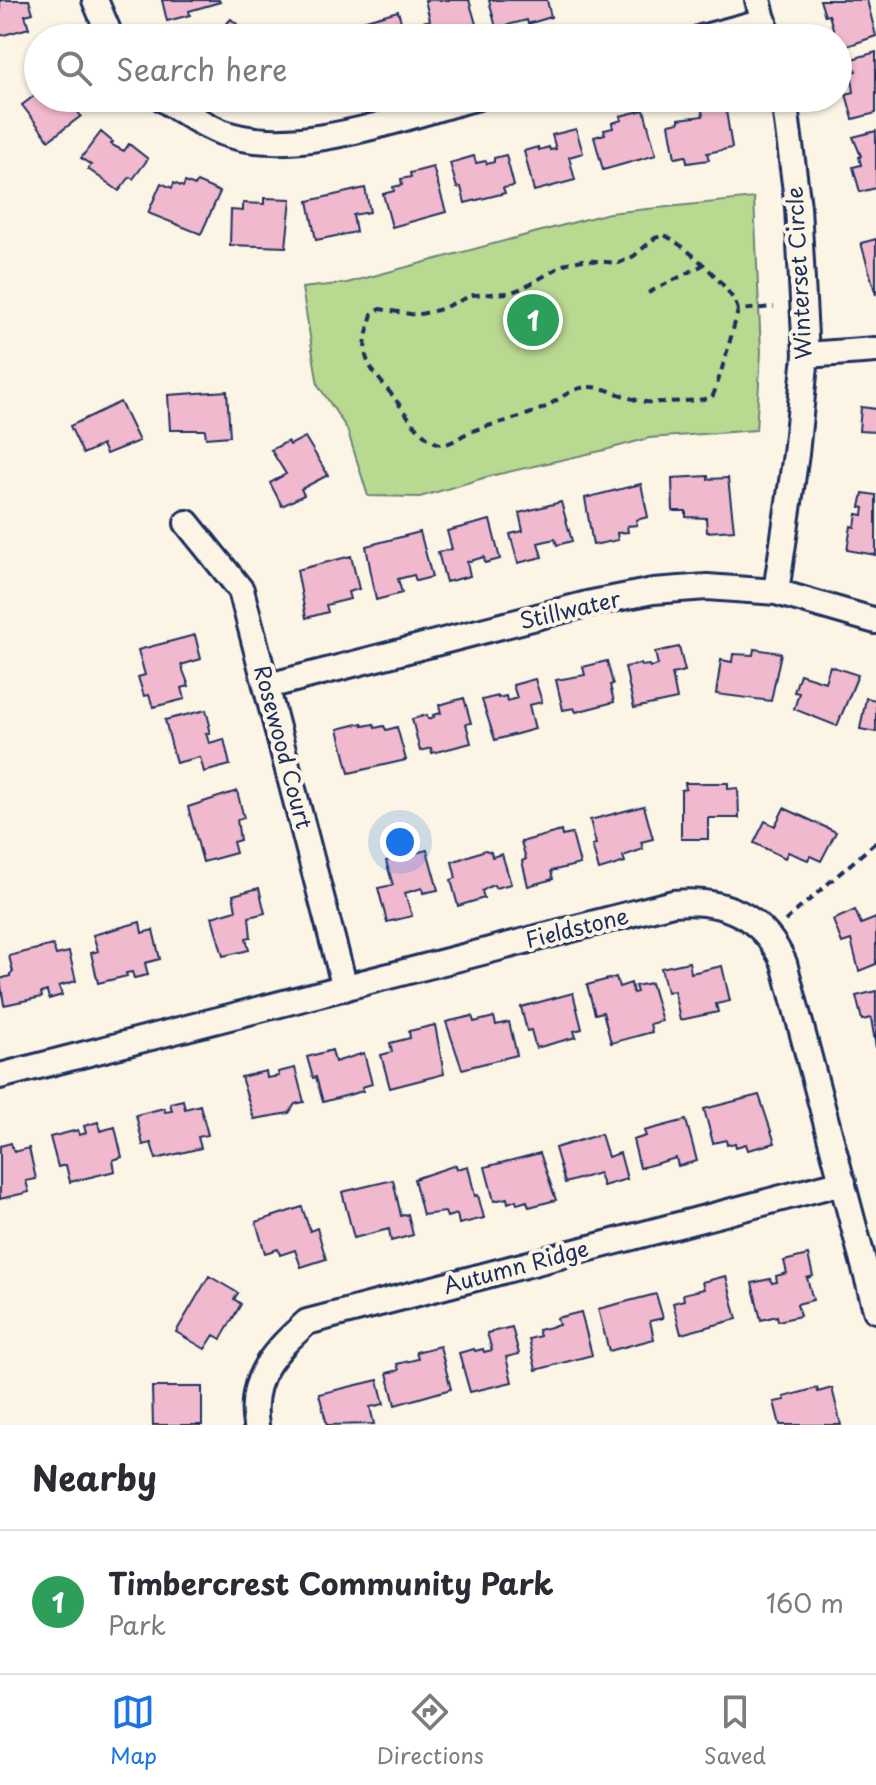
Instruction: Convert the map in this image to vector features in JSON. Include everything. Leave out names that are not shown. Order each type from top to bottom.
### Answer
[{"type":"street","points":[[95,0],[105,24]]},
{"type":"street","points":[[183,112],[223,132],[256,141],[292,142],[336,135],[422,112]]},
{"type":"street","name":"Winterset Circle","points":[[776,592],[796,454],[806,355],[798,207],[786,112]]},
{"type":"street","points":[[806,355],[876,350]]},
{"type":"street","name":"Rosewood Court","points":[[187,523],[241,590],[345,988]]},
{"type":"street","name":"Stillwater","points":[[268,686],[587,604],[707,587],[776,592],[876,621]]},
{"type":"street","name":"Fieldstone","points":[[0,1076],[683,902],[727,907],[747,918],[770,938],[784,963],[876,1310]]},
{"type":"street","name":"Autumn Ridge","points":[[256,1425],[254,1413],[259,1376],[280,1346],[307,1322],[843,1182]]},
{"type":"path","points":[[664,235],[674,239],[715,274],[733,297],[738,310],[724,353],[718,387],[712,397],[702,402],[646,402],[593,386],[578,388],[539,411],[468,432],[441,445],[428,438],[407,416],[365,358],[372,314],[380,309],[416,315],[438,310],[473,295],[509,293],[567,263],[583,260],[626,261],[655,238],[664,235]]},
{"type":"path","points":[[648,293],[703,265]]},
{"type":"path","points":[[738,310],[774,307]]},
{"type":"path","points":[[770,938],[876,842]]},
{"type":"green space","points":[[754,198],[761,352],[756,430],[649,438],[490,476],[420,497],[368,496],[347,429],[318,385],[302,288],[347,283],[609,213]]},
{"type":"building","points":[[0,0],[29,0],[33,13],[25,15],[28,24],[24,24],[24,29],[0,36]]},
{"type":"building","points":[[162,0],[219,0],[220,2],[167,21]]},
{"type":"building","points":[[425,0],[469,0],[476,24],[416,24],[430,20]]},
{"type":"building","points":[[489,0],[547,0],[551,17],[528,24],[527,20],[495,24]]},
{"type":"building","points":[[820,0],[867,0],[876,36],[852,44],[852,24],[832,24],[829,15],[825,16]]},
{"type":"building","points":[[398,11],[402,24],[351,24]]},
{"type":"building","points":[[876,52],[876,113],[853,119],[852,72],[856,71],[852,59]]},
{"type":"building","points":[[27,112],[78,112],[81,116],[49,140]]},
{"type":"building","points":[[645,112],[656,155],[603,170],[594,137],[613,128],[612,123],[622,120],[620,116]]},
{"type":"building","points":[[702,112],[726,112],[732,148],[707,153],[709,160],[687,163],[686,156],[675,158],[669,124],[679,122],[679,119],[703,116]]},
{"type":"building","points":[[576,129],[583,153],[569,157],[575,180],[534,191],[524,151],[538,147],[539,150],[549,147],[550,150],[556,149],[552,135]]},
{"type":"building","points":[[876,131],[876,188],[860,192],[853,167],[861,165],[861,156],[853,137]]},
{"type":"building","points":[[101,132],[116,147],[124,151],[129,144],[148,159],[119,191],[88,169],[91,165],[81,158]]},
{"type":"building","points":[[506,155],[514,186],[503,188],[505,193],[465,203],[450,163],[474,156],[476,163],[486,161],[487,164],[494,162],[494,158]]},
{"type":"building","points":[[433,167],[446,212],[392,227],[383,194],[402,185],[401,179],[411,177],[410,173]]},
{"type":"building","points":[[185,182],[195,186],[197,182],[220,192],[201,234],[148,213],[161,183],[172,188],[174,183],[183,187]]},
{"type":"building","points":[[365,188],[370,212],[353,215],[356,232],[316,240],[308,201]]},
{"type":"building","points":[[264,198],[291,199],[286,247],[230,245],[231,210],[243,211],[243,203],[264,204]]},
{"type":"building","points":[[876,239],[876,295],[861,243]]},
{"type":"building","points":[[227,391],[230,436],[206,438],[205,430],[170,430],[168,395]]},
{"type":"building","points":[[120,402],[139,441],[106,454],[102,445],[83,454],[70,426]]},
{"type":"building","points":[[861,407],[876,409],[876,432],[859,431]]},
{"type":"building","points":[[305,437],[328,475],[301,489],[304,495],[282,506],[270,483],[286,474],[271,450]]},
{"type":"building","points":[[708,476],[708,479],[728,478],[734,530],[707,532],[706,518],[686,517],[686,511],[673,511],[672,478]]},
{"type":"building","points":[[641,484],[648,517],[636,520],[637,525],[627,526],[628,532],[617,533],[618,540],[593,545],[585,498]]},
{"type":"building","points":[[863,493],[876,495],[876,555],[847,550],[851,526],[855,527],[857,514],[863,515],[864,508],[860,507]]},
{"type":"building","points":[[561,502],[572,541],[557,545],[555,539],[538,543],[542,557],[518,563],[510,534],[523,531],[519,513]]},
{"type":"building","points":[[490,520],[500,559],[485,563],[484,557],[467,562],[470,576],[446,582],[438,552],[452,549],[447,531]]},
{"type":"building","points":[[420,532],[432,577],[416,581],[414,575],[398,579],[402,593],[376,600],[366,546]]},
{"type":"building","points":[[351,556],[359,589],[348,592],[350,599],[326,605],[328,612],[306,618],[297,570]]},
{"type":"building","points":[[195,635],[201,659],[181,665],[189,686],[182,688],[185,699],[153,707],[149,695],[144,696],[138,677],[145,675],[138,650]]},
{"type":"building","points":[[679,647],[685,671],[672,674],[677,699],[634,708],[625,667],[658,665],[655,652]]},
{"type":"building","points":[[754,649],[781,653],[771,701],[716,694],[721,660],[732,662],[733,654],[753,655]]},
{"type":"building","points":[[607,661],[614,702],[576,712],[574,708],[563,710],[556,680],[585,675],[583,667]]},
{"type":"building","points":[[830,666],[858,675],[837,726],[794,709],[799,693],[794,692],[800,674],[825,682]]},
{"type":"building","points":[[535,679],[542,702],[529,705],[535,729],[495,740],[482,700],[498,696],[506,696],[507,701],[517,698],[513,685]]},
{"type":"building","points":[[464,698],[471,723],[466,724],[471,743],[432,753],[431,748],[420,751],[412,719],[427,715],[428,719],[434,717],[441,713],[439,705]]},
{"type":"building","points":[[866,698],[876,700],[876,732],[860,729]]},
{"type":"building","points":[[206,710],[210,725],[210,733],[206,733],[209,743],[224,739],[230,765],[204,772],[200,757],[176,763],[165,720]]},
{"type":"building","points":[[362,723],[363,726],[374,724],[375,728],[384,726],[386,730],[397,727],[406,760],[349,773],[338,729]]},
{"type":"building","points":[[685,783],[728,783],[728,789],[738,788],[739,818],[708,818],[708,839],[681,839],[681,790],[686,789]]},
{"type":"building","points":[[237,791],[244,818],[237,820],[240,840],[233,842],[236,853],[203,862],[188,807]]},
{"type":"building","points":[[644,806],[653,839],[641,842],[643,849],[623,856],[625,862],[599,870],[592,845],[596,844],[590,820]]},
{"type":"building","points":[[784,808],[836,832],[821,861],[810,856],[808,860],[788,852],[785,858],[754,843],[765,821],[775,826]]},
{"type":"building","points":[[561,831],[562,836],[572,834],[580,864],[551,871],[553,879],[528,886],[521,842]]},
{"type":"building","points":[[427,850],[438,890],[423,893],[422,888],[405,893],[412,916],[387,922],[378,888],[393,885],[386,861],[406,853]]},
{"type":"building","points":[[485,850],[491,852],[492,857],[502,854],[511,884],[491,886],[482,891],[484,898],[458,906],[451,880],[456,878],[452,862]]},
{"type":"building","points":[[259,888],[265,913],[249,917],[251,937],[246,938],[249,950],[223,956],[212,917],[236,910],[233,895]]},
{"type":"building","points":[[855,910],[861,924],[876,918],[876,964],[859,971],[851,940],[842,943],[833,920]]},
{"type":"building","points":[[140,922],[142,933],[153,930],[160,959],[145,963],[148,975],[134,978],[132,972],[98,983],[91,953],[98,951],[93,935]]},
{"type":"building","points":[[53,945],[56,955],[69,952],[76,981],[59,986],[62,995],[49,999],[47,991],[41,993],[42,997],[4,1005],[0,979],[13,972],[9,956]]},
{"type":"building","points":[[689,962],[691,973],[722,966],[730,1001],[716,1004],[718,1012],[680,1020],[674,991],[667,992],[661,968]]},
{"type":"building","points":[[616,977],[619,987],[631,983],[633,993],[637,992],[635,986],[651,983],[662,1021],[650,1024],[652,1032],[611,1043],[603,1012],[595,1014],[587,985]]},
{"type":"building","points":[[876,991],[876,1048],[871,1018],[862,1020],[856,996]]},
{"type":"building","points":[[573,993],[582,1029],[574,1031],[576,1037],[536,1048],[531,1030],[527,1031],[521,1007]]},
{"type":"building","points":[[472,1016],[474,1022],[494,1017],[496,1025],[509,1022],[517,1055],[462,1069],[446,1022]]},
{"type":"building","points":[[435,1025],[444,1074],[390,1088],[381,1055],[392,1052],[390,1043],[410,1038],[409,1031]]},
{"type":"building","points":[[332,1050],[335,1062],[364,1053],[372,1084],[362,1087],[363,1091],[323,1102],[307,1057]]},
{"type":"building","points":[[295,1068],[304,1102],[295,1104],[289,1113],[254,1119],[241,1077],[266,1071],[267,1078],[279,1076],[278,1072]]},
{"type":"building","points":[[759,1095],[775,1143],[748,1150],[746,1144],[736,1147],[735,1143],[727,1145],[726,1140],[713,1143],[704,1109]]},
{"type":"building","points":[[183,1100],[185,1109],[200,1105],[208,1135],[198,1137],[201,1148],[156,1159],[151,1143],[143,1145],[136,1115],[164,1108],[165,1112],[172,1111],[170,1103]]},
{"type":"building","points":[[686,1120],[697,1161],[678,1166],[676,1158],[640,1168],[633,1140],[646,1136],[644,1131]]},
{"type":"building","points":[[98,1122],[100,1131],[115,1127],[122,1157],[113,1160],[115,1171],[70,1182],[66,1165],[58,1167],[50,1137],[78,1130],[79,1135],[86,1133],[84,1126]]},
{"type":"building","points":[[601,1134],[608,1157],[620,1153],[627,1179],[603,1186],[599,1173],[565,1183],[555,1148]]},
{"type":"building","points":[[11,1143],[14,1152],[29,1148],[36,1179],[26,1181],[29,1192],[0,1199],[0,1146]]},
{"type":"building","points":[[540,1153],[556,1200],[529,1207],[527,1201],[508,1203],[507,1198],[494,1201],[485,1167]]},
{"type":"building","points":[[456,1165],[457,1169],[468,1166],[484,1218],[459,1224],[457,1214],[447,1217],[445,1212],[423,1215],[414,1179]]},
{"type":"building","points":[[393,1180],[401,1216],[408,1214],[413,1235],[391,1241],[389,1229],[354,1238],[342,1192]]},
{"type":"building","points":[[302,1207],[310,1231],[317,1228],[326,1259],[301,1267],[295,1250],[280,1255],[278,1249],[265,1253],[256,1222]]},
{"type":"building","points":[[808,1255],[813,1276],[807,1278],[813,1300],[797,1304],[800,1316],[778,1321],[777,1316],[761,1320],[752,1283],[770,1279],[772,1283],[777,1282],[776,1276],[787,1273],[784,1261]]},
{"type":"building","points":[[209,1276],[238,1293],[234,1299],[241,1304],[221,1339],[214,1335],[205,1349],[176,1332]]},
{"type":"building","points":[[726,1276],[737,1319],[681,1334],[673,1303],[684,1300],[683,1294],[704,1289],[702,1282]]},
{"type":"building","points":[[656,1294],[663,1318],[650,1321],[654,1339],[609,1351],[598,1309]]},
{"type":"building","points":[[581,1312],[592,1355],[536,1370],[529,1339],[540,1336],[538,1330],[559,1325],[557,1318]]},
{"type":"building","points":[[512,1327],[519,1354],[506,1357],[512,1382],[470,1392],[459,1353],[474,1349],[483,1349],[484,1352],[492,1350],[487,1333]]},
{"type":"building","points":[[440,1346],[451,1389],[395,1405],[387,1373],[399,1370],[397,1364],[418,1359],[416,1352]]},
{"type":"building","points":[[378,1380],[384,1404],[370,1407],[374,1424],[327,1425],[319,1394]]},
{"type":"building","points":[[152,1387],[202,1387],[202,1425],[153,1425]]},
{"type":"building","points":[[817,1388],[818,1392],[832,1388],[841,1425],[780,1425],[774,1402]]},
{"type":"place","name":"Timbercrest Community Park","points":[[533,320]]}]
